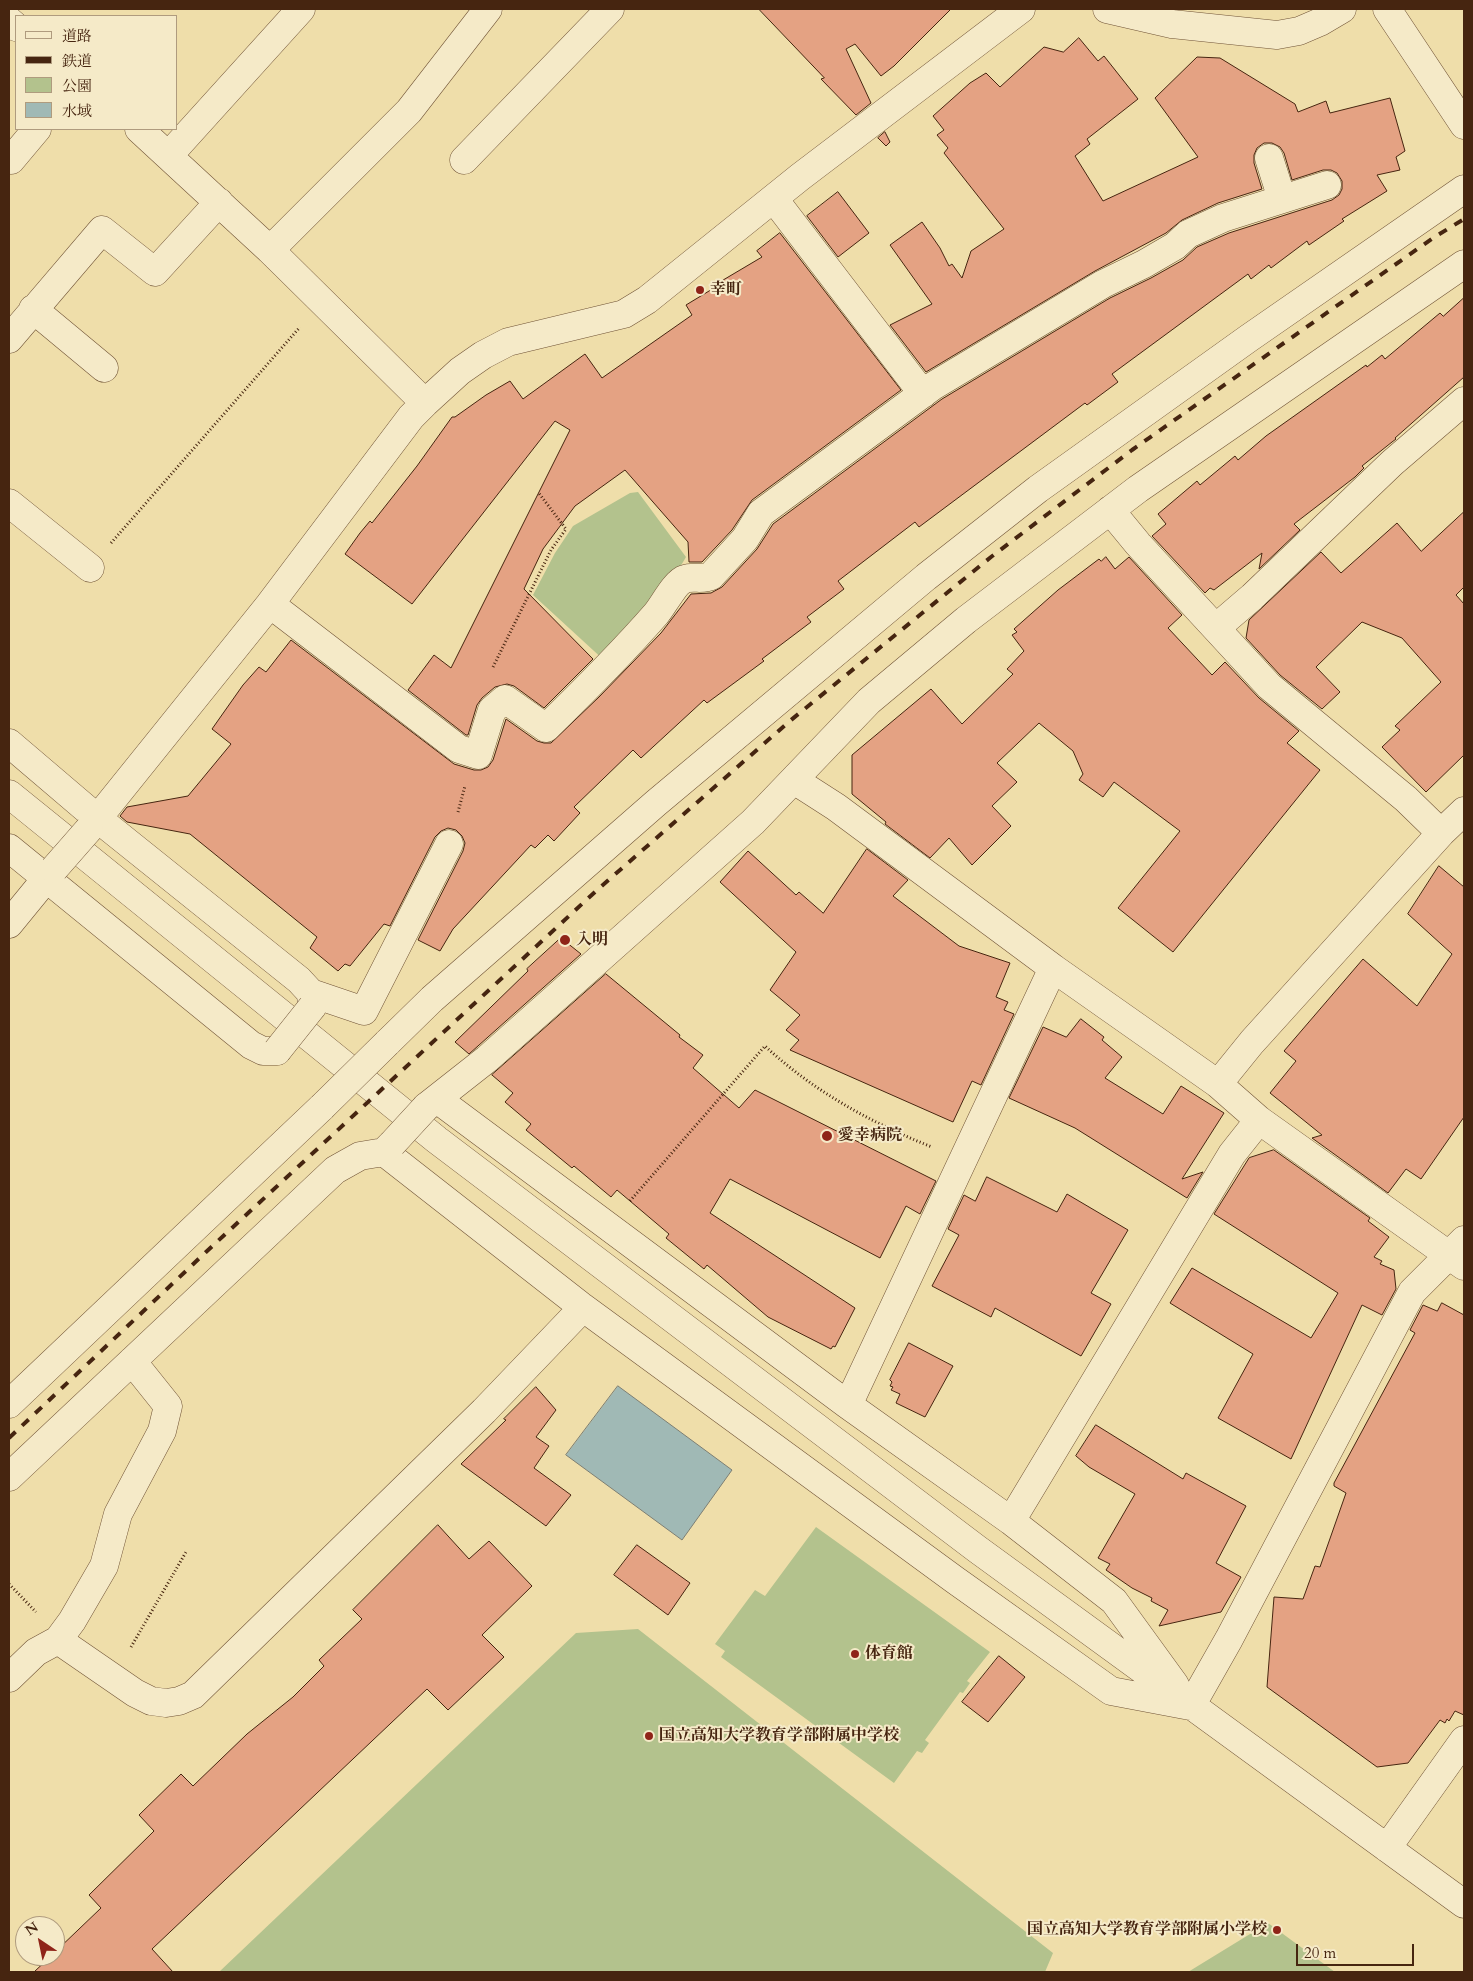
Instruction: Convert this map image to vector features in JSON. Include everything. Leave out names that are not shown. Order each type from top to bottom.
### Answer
[{"type":"street","points":[[169,155],[301,9]]},
{"type":"street","points":[[270,250],[409,111],[488,9]]},
{"type":"street","points":[[464,160],[610,9]]},
{"type":"street","points":[[9,924],[270,604],[411,417],[424,403],[460,371],[508,342],[624,314],[647,300],[774,199],[1021,9]]},
{"type":"street","points":[[1107,9],[1172,24],[1277,35],[1300,31],[1342,9]]},
{"type":"street","points":[[1387,9],[1464,124]]},
{"type":"street","points":[[9,158],[11,160],[36,130]]},
{"type":"street","points":[[139,130],[169,155],[270,250],[424,403]]},
{"type":"street","points":[[1269,158],[1282,199]]},
{"type":"street","points":[[270,604],[459,749],[478,755],[492,710],[505,699],[546,728],[614,661],[662,608],[678,584],[685,578],[706,578],[711,576],[745,539],[761,513],[922,394],[1103,284],[1144,264],[1188,234],[1223,218],[1327,185]]},
{"type":"street","points":[[9,1404],[432,999],[656,803],[926,577],[1038,489],[1249,338],[1464,189]]},
{"type":"street","points":[[774,199],[922,394]]},
{"type":"street","points":[[9,339],[102,230],[154,272],[219,202]]},
{"type":"street","points":[[9,1477],[335,1170],[360,1156],[388,1148],[432,1103],[487,1059],[753,822],[869,701],[966,620],[1110,510],[1464,264]]},
{"type":"street","points":[[33,310],[104,368]]},
{"type":"street","points":[[1217,627],[1252,597],[1392,463],[1464,401]]},
{"type":"street","points":[[9,502],[90,568]]},
{"type":"street","points":[[1110,510],[1138,544],[1270,686],[1406,798],[1440,834]]},
{"type":"street","points":[[9,743],[93,823],[299,980],[312,1000],[364,1011],[449,844]]},
{"type":"street","points":[[794,780],[836,807],[1053,968],[1218,1084],[1259,1120],[1459,1253],[1412,1292],[1191,1706]]},
{"type":"street","points":[[9,794],[437,1140],[969,1543],[1464,1904]]},
{"type":"street","points":[[1218,1084],[1252,1042],[1440,834],[1464,811]]},
{"type":"street","points":[[9,848],[50,874],[251,1045],[263,1051],[277,1051],[312,1000]]},
{"type":"street","points":[[848,1404],[1053,968]]},
{"type":"street","points":[[432,1103],[1011,1521],[1114,1601],[1191,1706]]},
{"type":"street","points":[[1011,1521],[1232,1154],[1259,1120]]},
{"type":"street","points":[[388,1148],[582,1306],[955,1580],[1111,1691],[1191,1706]]},
{"type":"street","points":[[58,1640],[135,1694],[151,1701],[166,1703],[179,1701],[193,1695],[484,1412],[575,1316],[582,1306]]},
{"type":"street","points":[[9,1678],[36,1652],[58,1640],[72,1620],[104,1566],[118,1514],[162,1431],[168,1406],[132,1360]]},
{"type":"street","points":[[1387,1848],[1464,1740]]},
{"type":"path","points":[[90,568],[323,302]]},
{"type":"path","points":[[505,699],[497,682],[489,674],[547,558],[566,529],[538,492]]},
{"type":"path","points":[[449,844],[474,754]]},
{"type":"path","points":[[625,1207],[765,1046],[787,1067],[868,1118],[913,1139],[964,1159]]},
{"type":"path","points":[[113,1678],[186,1552]]},
{"type":"green space","points":[[638,492],[686,557],[660,601],[606,662],[533,595],[555,553],[573,526],[630,493]]},
{"type":"green space","name":"体育館","points":[[816,1527],[990,1652],[967,1681],[970,1683],[963,1693],[960,1692],[925,1740],[929,1743],[922,1753],[917,1751],[894,1783],[721,1657],[725,1651],[715,1644],[755,1590],[765,1596]]},
{"type":"green space","points":[[638,1629],[1053,1953],[1045,1972],[219,1972],[576,1633]]},
{"type":"green space","points":[[1268,1923],[1335,1972],[1188,1972]]},
{"type":"water","points":[[618,1386],[732,1470],[682,1540],[566,1455]]},
{"type":"building","points":[[759,9],[951,9],[894,66],[881,76],[855,44],[846,49],[871,103],[856,115],[821,79],[824,78]]},
{"type":"building","points":[[1079,38],[1098,61],[1104,56],[1138,99],[1087,139],[1090,144],[1075,156],[1103,201],[1198,157],[1155,98],[1197,57],[1220,58],[1295,104],[1298,112],[1326,101],[1330,113],[1390,98],[1405,151],[1396,157],[1400,170],[1377,175],[1387,191],[1342,219],[1344,221],[1309,245],[1307,241],[1271,268],[1269,265],[1251,279],[1248,274],[1112,374],[1118,382],[1087,405],[1085,403],[919,527],[915,522],[838,581],[844,589],[807,617],[811,622],[762,659],[764,661],[707,703],[704,700],[641,758],[633,750],[574,807],[580,813],[554,841],[548,835],[535,848],[531,845],[453,929],[440,951],[418,940],[463,851],[465,843],[462,836],[456,830],[448,828],[441,831],[435,837],[390,926],[384,924],[350,966],[345,964],[338,971],[310,948],[317,937],[190,834],[127,822],[120,816],[127,807],[188,796],[231,744],[212,729],[243,685],[259,667],[266,672],[291,640],[454,764],[474,770],[488,767],[493,760],[506,719],[537,741],[551,743],[661,633],[691,594],[711,593],[722,587],[757,549],[773,524],[942,399],[1110,298],[1183,260],[1197,247],[1229,233],[1332,200],[1339,195],[1342,189],[1342,181],[1337,173],[1331,170],[1323,170],[1292,180],[1284,153],[1280,147],[1272,143],[1264,143],[1257,148],[1254,155],[1254,163],[1262,189],[1218,203],[1182,220],[1166,233],[1095,271],[926,372],[890,325],[932,304],[890,245],[922,222],[940,248],[949,266],[952,264],[962,278],[971,251],[1004,229],[944,153],[948,148],[937,135],[944,130],[933,116],[970,83],[986,73],[1000,87],[1044,47],[1063,52]]},
{"type":"building","points":[[885,132],[890,142],[886,146],[878,138]]},
{"type":"building","points":[[838,192],[869,233],[838,257],[807,216]]},
{"type":"building","points":[[780,233],[901,390],[752,500],[732,530],[702,562],[689,562],[688,542],[625,470],[575,506],[543,549],[524,589],[593,659],[544,708],[514,686],[507,684],[495,687],[477,705],[468,735],[466,735],[408,690],[434,655],[451,668],[570,430],[555,421],[412,604],[345,554],[360,533],[370,521],[372,523],[417,466],[452,417],[455,417],[510,381],[523,399],[585,354],[602,378],[692,315],[686,305],[714,288],[713,286],[762,257],[757,251]]},
{"type":"building","points":[[1464,298],[1464,377],[1396,439],[1362,466],[1364,468],[1355,477],[1294,524],[1300,530],[1259,569],[1262,553],[1214,590],[1210,588],[1205,593],[1152,536],[1166,524],[1158,514],[1197,481],[1200,485],[1235,456],[1238,460],[1266,436],[1366,365],[1367,367],[1382,355],[1385,359],[1440,313],[1443,316]]},
{"type":"building","points":[[1464,512],[1464,587],[1456,595],[1464,604],[1464,755],[1426,792],[1382,747],[1400,730],[1395,726],[1441,682],[1402,638],[1362,622],[1316,667],[1340,692],[1322,709],[1280,675],[1246,638],[1249,620],[1321,552],[1341,573],[1397,523],[1421,551]]},
{"type":"building","points":[[1106,557],[1115,569],[1129,557],[1182,615],[1168,628],[1212,675],[1225,662],[1259,698],[1299,731],[1287,743],[1320,770],[1173,952],[1118,908],[1180,831],[1114,782],[1103,797],[1079,780],[1083,774],[1073,751],[1039,723],[997,763],[1017,782],[992,806],[1011,826],[972,865],[949,838],[930,858],[885,824],[886,822],[852,794],[852,755],[931,689],[962,724],[1013,674],[1007,669],[1024,651],[1012,635],[1017,632],[1014,629],[1058,590],[1099,559],[1101,561]]},
{"type":"building","points":[[867,849],[908,880],[893,896],[959,946],[1010,963],[996,997],[1008,1002],[1004,1010],[1014,1014],[981,1085],[972,1081],[953,1122],[790,1050],[799,1040],[786,1030],[800,1015],[770,990],[796,952],[720,882],[748,851],[796,895],[799,892],[823,913]]},
{"type":"building","points":[[1439,866],[1464,887],[1464,1117],[1421,1179],[1406,1169],[1388,1193],[1312,1138],[1322,1135],[1270,1093],[1296,1061],[1284,1051],[1363,959],[1417,1006],[1452,954],[1408,914]]},
{"type":"building","points":[[561,938],[581,954],[469,1054],[455,1042],[528,971],[527,969]]},
{"type":"building","points":[[606,974],[680,1035],[679,1037],[703,1055],[693,1068],[739,1108],[755,1090],[936,1181],[920,1214],[906,1206],[880,1258],[730,1179],[710,1213],[855,1308],[835,1347],[833,1346],[831,1349],[768,1317],[707,1265],[704,1269],[666,1238],[669,1234],[617,1190],[611,1197],[574,1166],[572,1168],[526,1130],[531,1124],[505,1102],[513,1093],[492,1075]]},
{"type":"building","points":[[1081,1019],[1104,1037],[1102,1040],[1122,1057],[1105,1078],[1163,1114],[1181,1086],[1224,1113],[1182,1179],[1203,1172],[1187,1198],[1075,1128],[1009,1098],[1043,1027],[1066,1037]]},
{"type":"building","points":[[1274,1150],[1370,1218],[1368,1221],[1389,1237],[1374,1257],[1382,1261],[1380,1264],[1394,1270],[1396,1289],[1382,1315],[1362,1305],[1291,1459],[1218,1418],[1253,1354],[1170,1303],[1192,1268],[1311,1338],[1338,1293],[1214,1214],[1249,1158]]},
{"type":"building","points":[[987,1177],[1057,1212],[1067,1194],[1128,1230],[1091,1293],[1111,1304],[1081,1356],[995,1308],[991,1317],[932,1286],[959,1235],[948,1229],[964,1195],[975,1201]]},
{"type":"building","points":[[1442,1303],[1464,1315],[1464,1715],[1455,1711],[1449,1721],[1447,1719],[1445,1723],[1440,1720],[1408,1763],[1377,1767],[1267,1687],[1274,1597],[1303,1599],[1315,1566],[1320,1567],[1346,1493],[1334,1486],[1334,1483],[1415,1333],[1410,1330],[1423,1305],[1437,1311]]},
{"type":"building","points":[[909,1343],[953,1366],[925,1417],[896,1403],[900,1394],[891,1390],[893,1387],[890,1386],[892,1382],[890,1380]]},
{"type":"building","points":[[536,1387],[556,1410],[536,1437],[549,1446],[534,1468],[571,1495],[546,1526],[461,1464],[506,1420],[504,1419]]},
{"type":"building","points":[[1096,1425],[1183,1479],[1186,1473],[1246,1506],[1216,1563],[1241,1577],[1221,1612],[1159,1626],[1168,1610],[1151,1601],[1152,1598],[1132,1588],[1106,1570],[1110,1564],[1098,1558],[1135,1494],[1089,1467],[1076,1456]]},
{"type":"building","points":[[438,1525],[469,1559],[489,1541],[532,1586],[482,1635],[504,1657],[448,1710],[427,1689],[152,1949],[173,1972],[34,1972],[40,1966],[65,1966],[65,1942],[101,1908],[89,1895],[154,1831],[139,1815],[181,1774],[193,1786],[247,1734],[293,1697],[324,1666],[319,1660],[362,1619],[353,1610]]},
{"type":"building","points":[[637,1545],[690,1583],[668,1615],[614,1575]]},
{"type":"building","points":[[999,1656],[1025,1677],[988,1722],[962,1702]]},
{"type":"railway","points":[[9,1438],[206,1252],[596,891],[791,720],[991,557],[1132,450],[1433,238],[1464,219]]},
{"type":"place","name":"幸町","points":[[700,290]]},
{"type":"place","name":"入明","points":[[565,940]]},
{"type":"place","name":"愛幸病院","points":[[827,1136]]},
{"type":"place","name":"体育館","points":[[855,1654]]},
{"type":"place","name":"国立高知大学教育学部附属中学校","points":[[649,1736]]},
{"type":"place","name":"国立高知大学教育学部附属小学校","points":[[1277,1930]]}]
